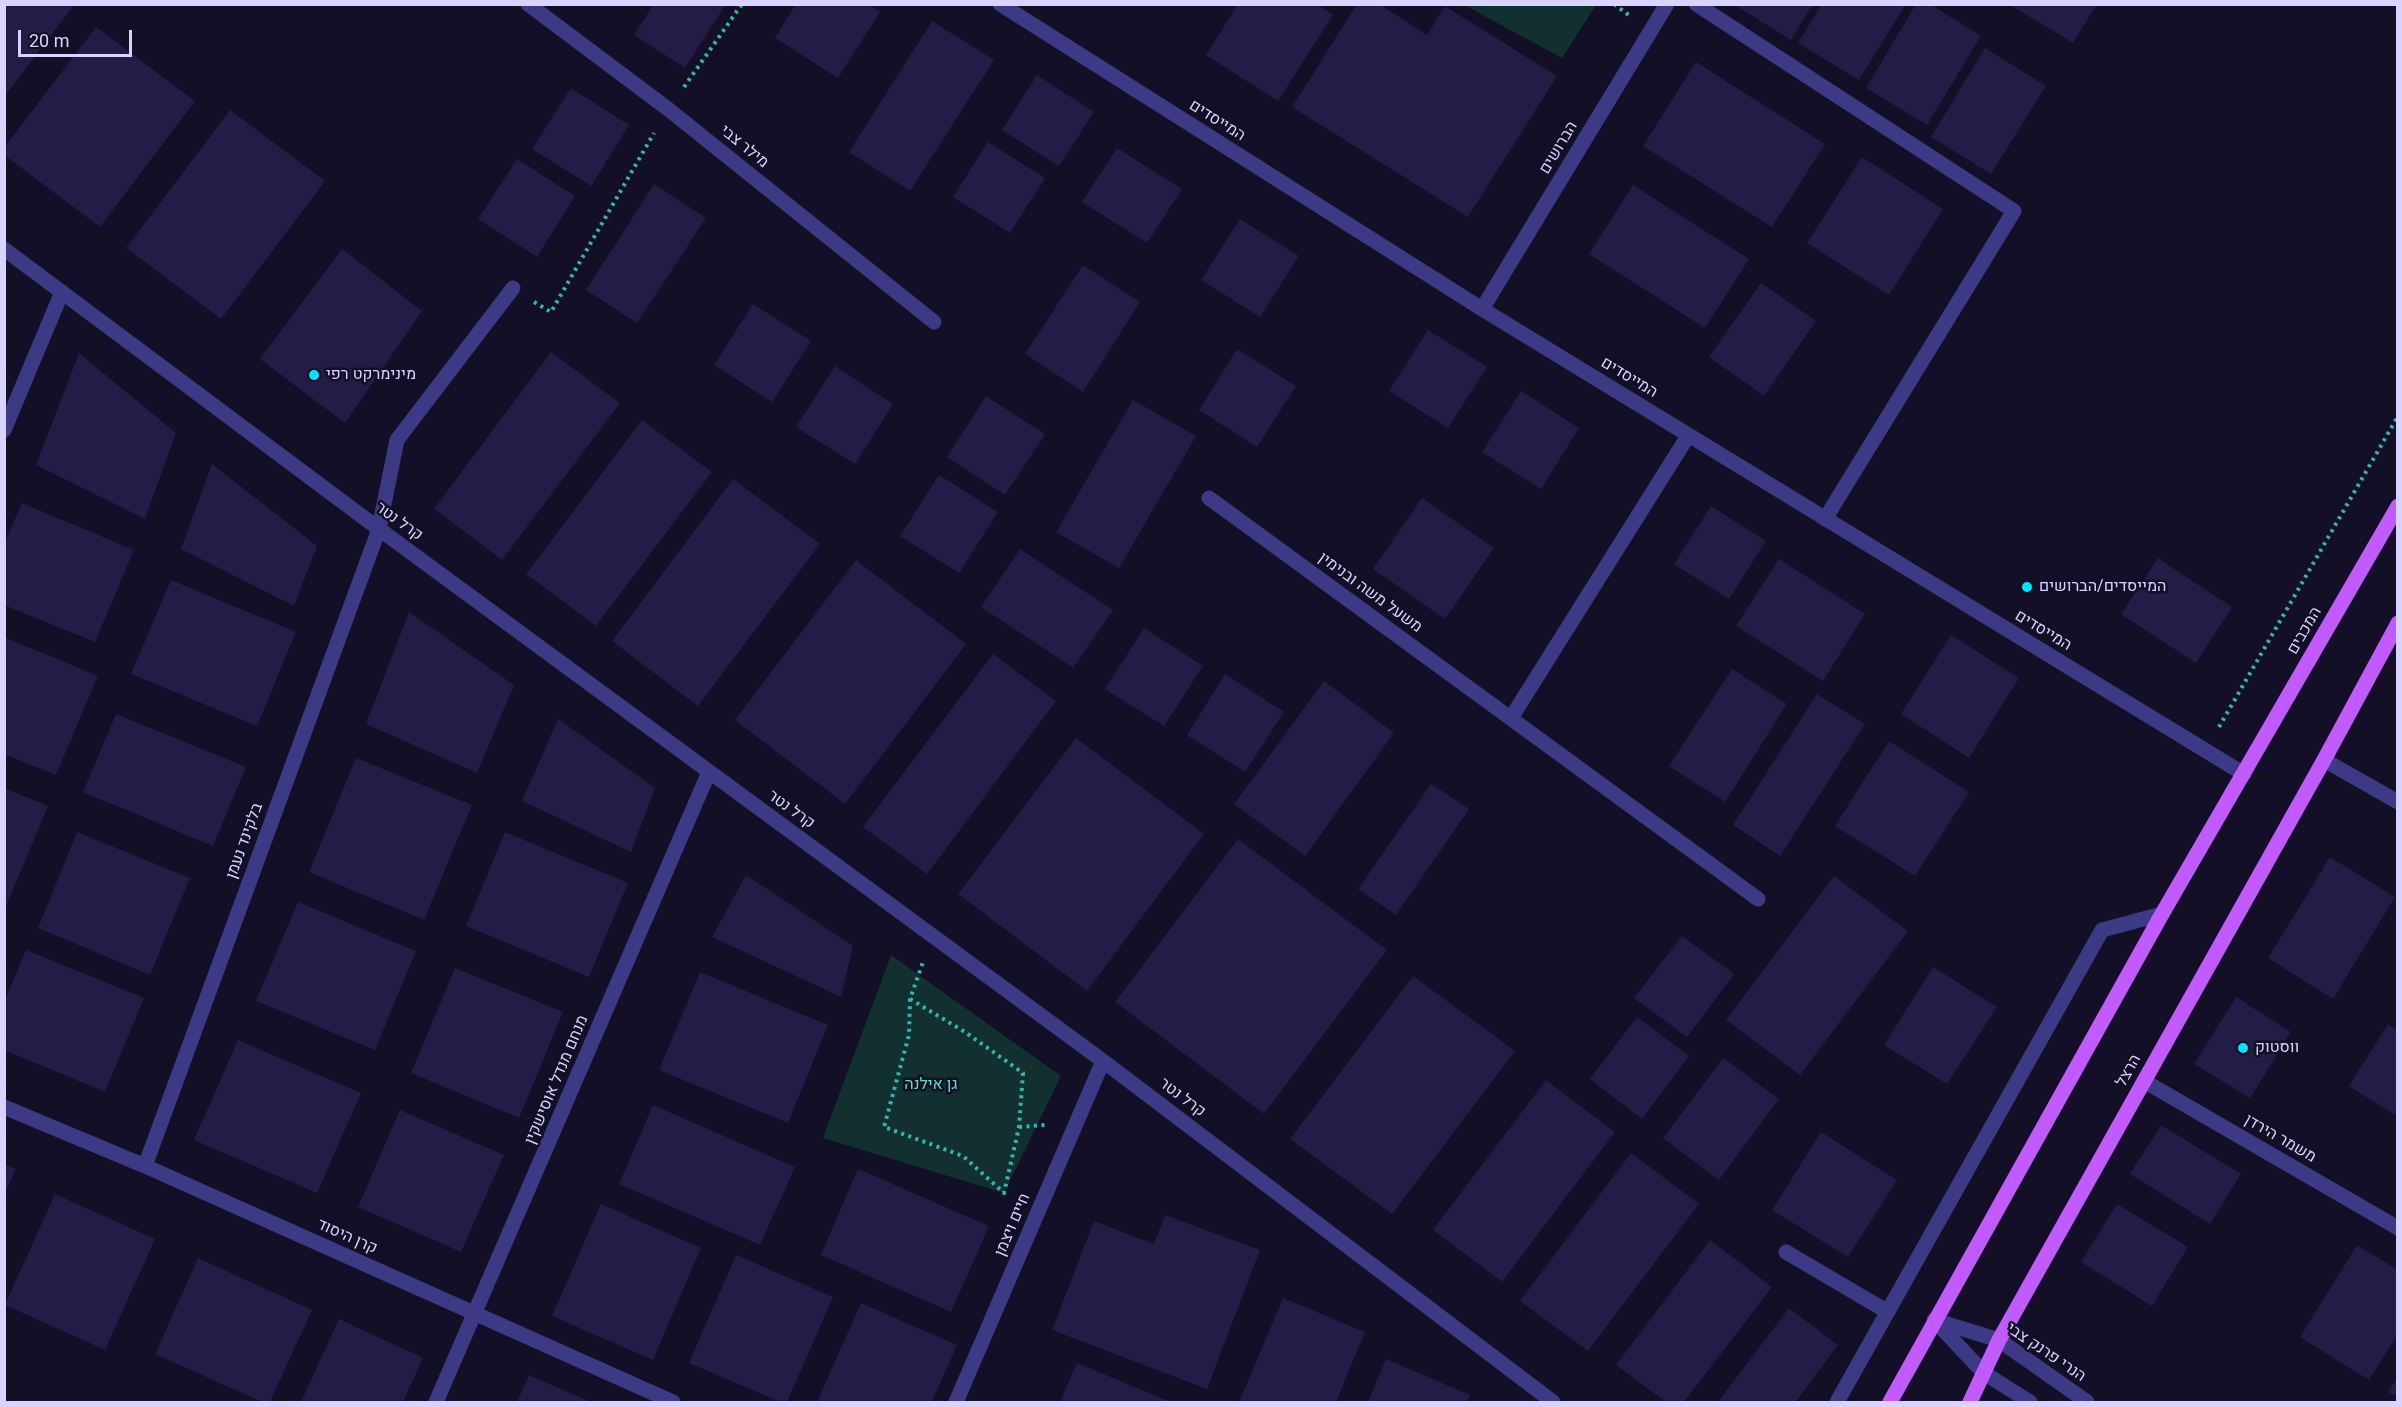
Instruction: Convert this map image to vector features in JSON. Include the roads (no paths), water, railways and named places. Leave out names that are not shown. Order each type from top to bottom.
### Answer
[{"type":"main road","name":"המכבים","points":[[2244,774],[2397,506]]},
{"type":"main road","points":[[2324,760],[2397,624]]},
{"type":"main road","name":"הרצל","points":[[1970,1402],[1999,1340],[2324,760]]},
{"type":"main road","points":[[1890,1402],[2162,914],[2244,774]]},
{"type":"street","name":"מילר צבי","points":[[528,4],[668,109],[934,322]]},
{"type":"street","name":"המייסדים","points":[[1000,4],[1482,309],[2244,774]]},
{"type":"street","name":"הברושים","points":[[1482,309],[1667,4]]},
{"type":"street","points":[[1696,4],[2014,211],[1825,519]]},
{"type":"street","name":"קרל נטר","points":[[4,249],[379,529],[1103,1061],[1553,1402]]},
{"type":"street","name":"בלקינד נעמן","points":[[145,1166],[379,529],[398,440],[513,288]]},
{"type":"street","points":[[4,430],[62,292]]},
{"type":"street","points":[[1510,718],[1688,436]]},
{"type":"street","name":"משעל משה ובנימין","points":[[1209,498],[1758,899]]},
{"type":"street","points":[[2324,760],[2397,802]]},
{"type":"street","name":"מנחם מנדל אוסישקין","points":[[436,1402],[709,772]]},
{"type":"street","points":[[1837,1402],[2102,930],[2162,914]]},
{"type":"street","name":"חיים ויצמן","points":[[956,1402],[1103,1061]]},
{"type":"street","name":"משמר הירדן","points":[[2144,1081],[2397,1228]]},
{"type":"street","name":"קרן היסוד","points":[[4,1107],[145,1166],[475,1316],[674,1402]]},
{"type":"street","points":[[1786,1252],[1888,1312]]},
{"type":"street","points":[[1934,1320],[1984,1373],[2030,1402]]},
{"type":"street","name":"הנרי פרנק צבי","points":[[1934,1320],[1999,1340],[2087,1402]]},
{"type":"place","name":"מינימרקט רפי","points":[[314,375]]},
{"type":"place","name":"המייסדים/הברושים","points":[[2027,587]]},
{"type":"place","name":"ווסטוק","points":[[2243,1048]]},
{"type":"park label","name":"גן אילנה","points":[[931,1085]]}]
